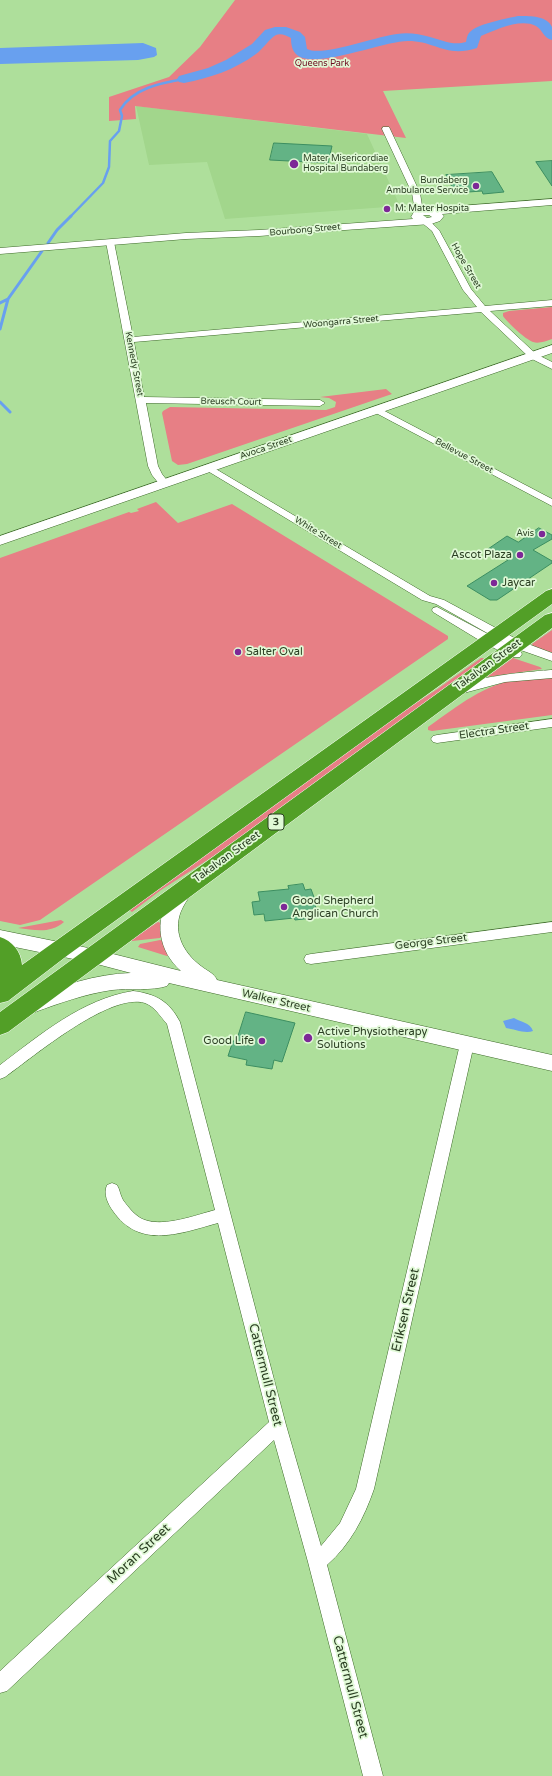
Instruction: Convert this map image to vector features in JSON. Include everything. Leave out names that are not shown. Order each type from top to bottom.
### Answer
[{"type":"highway","name":"Takalvan Street","points":[[0,1025],[446,696],[552,595]]},
{"type":"highway","name":"Takalvan Street","points":[[0,993],[60,949],[502,642],[552,619]]},
{"type":"highway","points":[[0,946],[6,950],[12,962],[8,979],[0,993]]},
{"type":"street","name":"Hope Street","points":[[386,129],[416,193],[422,216],[434,218]]},
{"type":"street","name":"Hope Street","points":[[416,193],[434,218],[467,290],[483,309],[533,356],[552,366]]},
{"type":"street","points":[[434,218],[552,202]]},
{"type":"street","points":[[434,218],[552,208]]},
{"type":"street","name":"Bourbong Street","points":[[1,252],[422,216],[434,218]]},
{"type":"street","name":"Kennedy Street","points":[[110,242],[153,466],[164,483]]},
{"type":"street","name":"Woongarra Street","points":[[129,340],[552,303]]},
{"type":"street","points":[[533,356],[552,349]]},
{"type":"street","name":"Avoca Street","points":[[0,541],[533,356]]},
{"type":"street","name":"Breusch Court","points":[[141,400],[320,404]]},
{"type":"street","name":"Bellevue Street","points":[[377,410],[552,503]]},
{"type":"street","name":"White Street","points":[[209,468],[426,598],[433,607],[502,642]]},
{"type":"street","points":[[502,642],[552,657]]},
{"type":"street","points":[[502,642],[552,666]]},
{"type":"street","points":[[446,696],[480,683],[528,675],[552,674]]},
{"type":"street","name":"Electra Street","points":[[437,739],[552,723]]},
{"type":"street","points":[[190,885],[174,905],[168,921],[170,940],[175,952],[184,964],[197,974],[214,982],[256,996]]},
{"type":"street","name":"George Street","points":[[311,959],[552,927]]},
{"type":"street","name":"Walker Street","points":[[0,937],[93,956],[206,985],[552,1063]]},
{"type":"street","points":[[18,1012],[57,995],[84,987],[114,981],[144,979],[206,985]]},
{"type":"street","name":"Cattermull Street","points":[[0,1073],[67,1025],[95,1007],[112,999],[132,996],[147,999],[154,1002],[168,1014],[173,1022],[278,1425],[317,1562],[373,1776]]},
{"type":"street","name":"Eriksen Street","points":[[317,1562],[329,1553],[340,1538],[360,1505],[365,1489],[467,1044]]},
{"type":"street","points":[[112,1190],[116,1205],[132,1221],[141,1226],[150,1228],[168,1227],[224,1214]]},
{"type":"street","name":"Moran Street","points":[[0,1684],[278,1425]]},
{"type":"shaded area","name":"Mater Misericordiae Hospital Bundaberg","points":[[136,106],[367,134],[400,206],[225,219],[207,162],[149,165]]},
{"type":"green space","name":"Queens Park","points":[[235,0],[552,0],[552,81],[383,91],[406,138],[135,106],[136,119],[109,121],[109,97],[169,77],[200,47]]},
{"type":"green space","points":[[552,307],[552,339],[535,343],[526,338],[503,316],[503,313],[509,311]]},
{"type":"green space","points":[[386,389],[392,394],[187,464],[178,465],[172,461],[162,413],[170,407],[326,410],[335,407],[336,402],[329,398],[320,397]]},
{"type":"green space","points":[[156,502],[178,523],[232,504],[448,636],[448,639],[40,920],[20,925],[0,921],[0,558],[129,512],[139,511],[137,509]]},
{"type":"green space","points":[[552,630],[552,653],[533,646],[532,644]]},
{"type":"green space","points":[[481,658],[484,658],[478,664],[243,837],[161,890],[132,912],[128,909],[375,730]]},
{"type":"green space","points":[[513,658],[542,669],[487,677]]},
{"type":"green space","points":[[521,678],[552,678],[552,715],[432,731],[428,730],[428,727],[461,703],[494,686]]},
{"type":"green space","points":[[61,920],[64,922],[59,926],[48,930],[18,928]]},
{"type":"green space","points":[[158,922],[161,923],[162,936],[160,938],[131,940]]},
{"type":"green space","points":[[160,940],[164,941],[167,956],[138,947],[140,944]]},
{"type":"water","points":[[143,43],[156,48],[157,55],[138,60],[0,64],[0,48]]},
{"type":"water","points":[[514,1018],[530,1026],[533,1031],[523,1032],[506,1028],[503,1021]]},
{"type":"building","points":[[274,143],[332,146],[328,163],[270,160]]},
{"type":"building","points":[[552,161],[552,186],[536,162]]},
{"type":"building","name":"Bundaberg Ambulance Service","points":[[492,172],[504,192],[483,194],[482,191],[455,193],[446,175]]},
{"type":"building","points":[[539,528],[552,535],[552,539],[533,550],[552,561],[552,563],[497,600],[490,600],[467,586],[508,560],[488,549],[507,536],[518,542]]},
{"type":"building","name":"Good Shepherd Anglican Church","points":[[303,884],[305,890],[311,889],[315,900],[316,912],[310,913],[312,918],[265,921],[264,914],[254,915],[252,902],[260,901],[258,892],[289,889],[288,886]]},
{"type":"building","name":"Good Life","points":[[246,1012],[295,1023],[282,1062],[274,1060],[272,1069],[246,1065],[247,1060],[228,1056],[233,1041],[236,1041]]},
{"type":"waterway","points":[[184,79],[213,71],[232,63],[257,47],[270,33],[279,31],[290,32],[296,35],[298,37],[300,50],[305,54],[318,55],[330,54],[375,42],[409,37],[449,47],[464,48],[472,45],[476,33],[518,20],[535,21],[542,24],[552,36]]},
{"type":"waterway","points":[[70,217],[103,183],[109,167],[110,141],[119,131],[122,116],[120,110],[132,96],[148,88],[166,82],[184,79]]},
{"type":"waterway","points":[[48,243],[57,230],[70,217]]},
{"type":"waterway","points":[[8,299],[42,251]]},
{"type":"waterway","points":[[0,303],[8,299]]},
{"type":"waterway","points":[[0,329],[8,299]]},
{"type":"waterway","points":[[0,402],[10,412]]},
{"type":"place","name":"Mater Misericordiae Hospital Bundaberg","points":[[294,164]]},
{"type":"place","name":"Bundaberg Ambulance Service","points":[[476,186]]},
{"type":"place","name":"M: Mater Hospita","points":[[387,209]]},
{"type":"place","name":"Avis","points":[[542,534]]},
{"type":"place","name":"Ascot Plaza","points":[[520,555]]},
{"type":"place","name":"Jaycar","points":[[494,583]]},
{"type":"place","name":"Salter Oval","points":[[238,652]]},
{"type":"place","name":"Good Shepherd Anglican Church","points":[[284,907]]},
{"type":"place","name":"Active Physiotherapy Solutions","points":[[308,1038]]},
{"type":"place","name":"Good Life","points":[[262,1041]]}]
